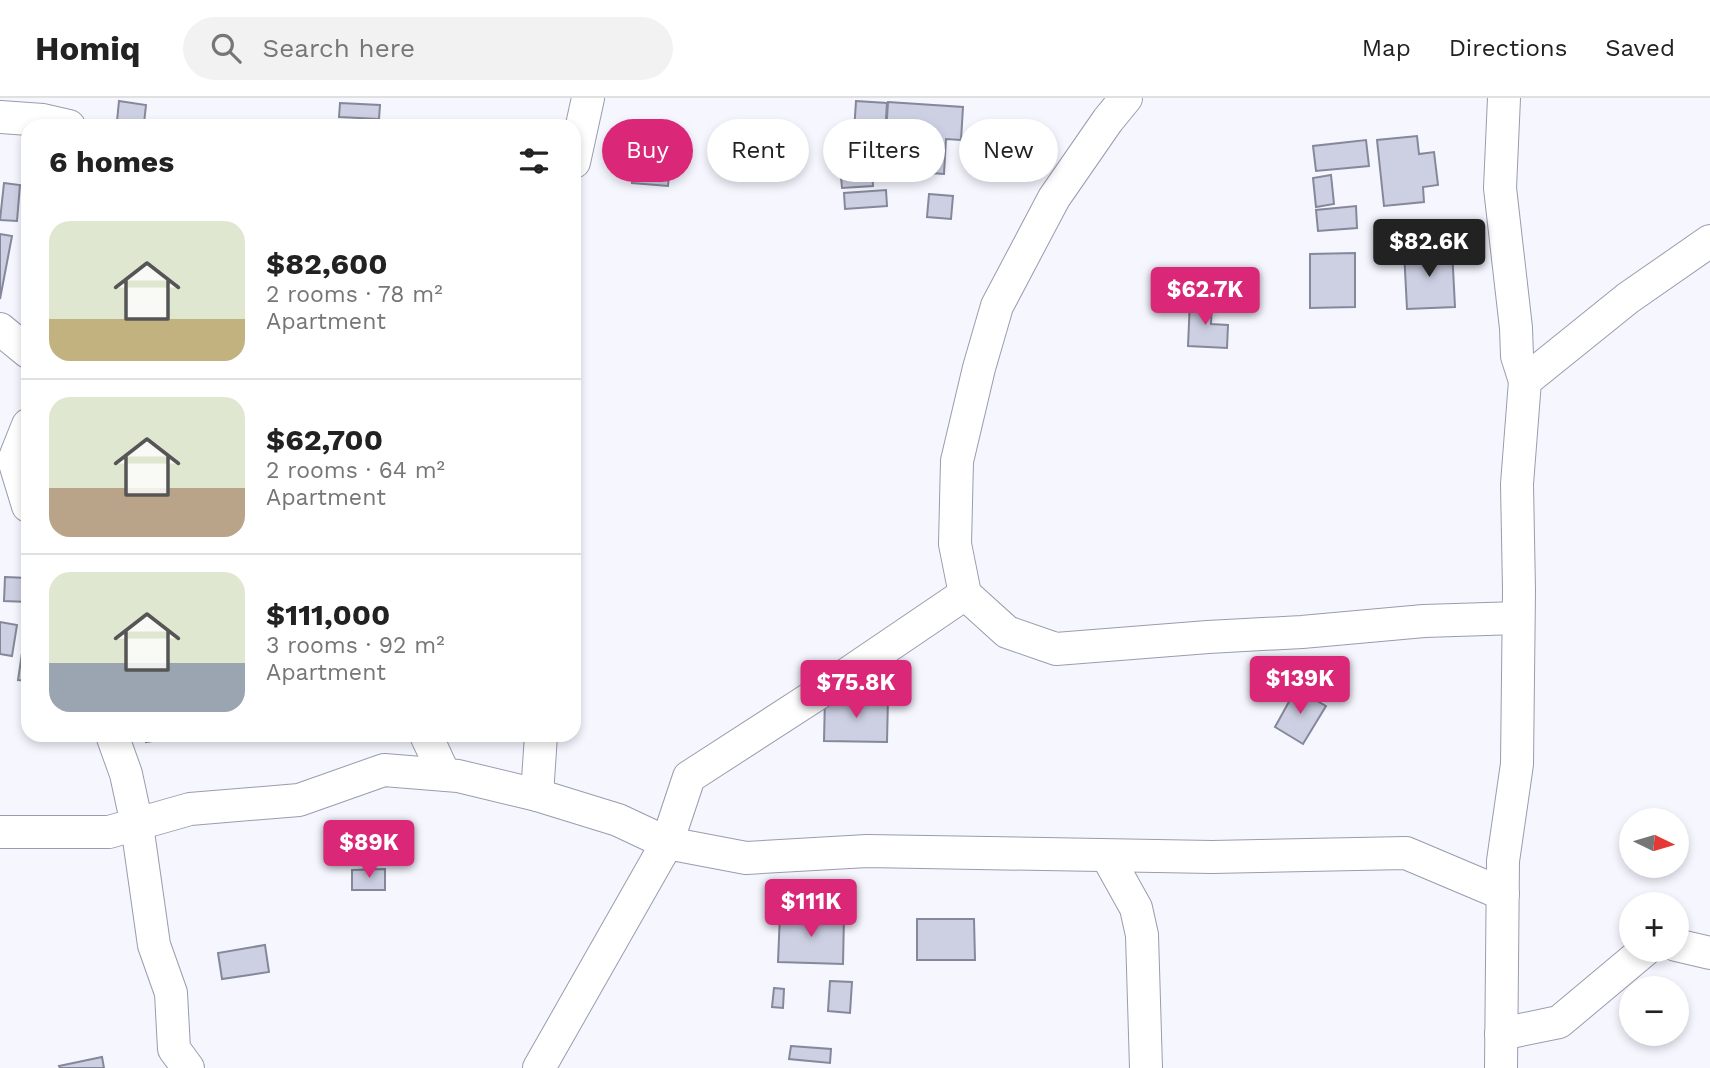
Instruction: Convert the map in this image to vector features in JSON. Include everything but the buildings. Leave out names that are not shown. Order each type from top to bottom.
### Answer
[{"type":"street","points":[[581,128],[587,98]]},
{"type":"street","points":[[1126,98],[1054,198],[997,306],[957,461],[955,544],[965,594],[1007,632],[1056,649],[1424,621],[1518,618]]},
{"type":"street","points":[[1501,1068],[1503,861],[1517,764],[1517,484],[1525,381],[1517,356],[1517,328],[1500,188],[1504,98]]},
{"type":"street","points":[[0,117],[29,119]]},
{"type":"street","points":[[1525,381],[1628,298],[1710,240]]},
{"type":"street","points":[[0,329],[21,346]]},
{"type":"street","points":[[21,442],[14,460],[21,483]]},
{"type":"street","points":[[539,1068],[667,843],[689,776],[828,687],[965,594]]},
{"type":"street","points":[[115,742],[126,774],[137,825],[154,945],[171,993],[174,1049],[188,1068]]},
{"type":"street","points":[[429,742],[444,774]]},
{"type":"street","points":[[537,795],[541,742]]},
{"type":"street","points":[[0,832],[109,832],[190,809],[299,800],[384,771],[458,776],[537,795],[618,820],[667,843],[746,858],[867,851],[1107,856],[1406,853],[1503,894]]},
{"type":"street","points":[[1107,856],[1136,908],[1142,935],[1146,1068]]},
{"type":"street","points":[[1689,948],[1710,953]]},
{"type":"street","points":[[1501,1034],[1559,1022],[1631,962]]}]
